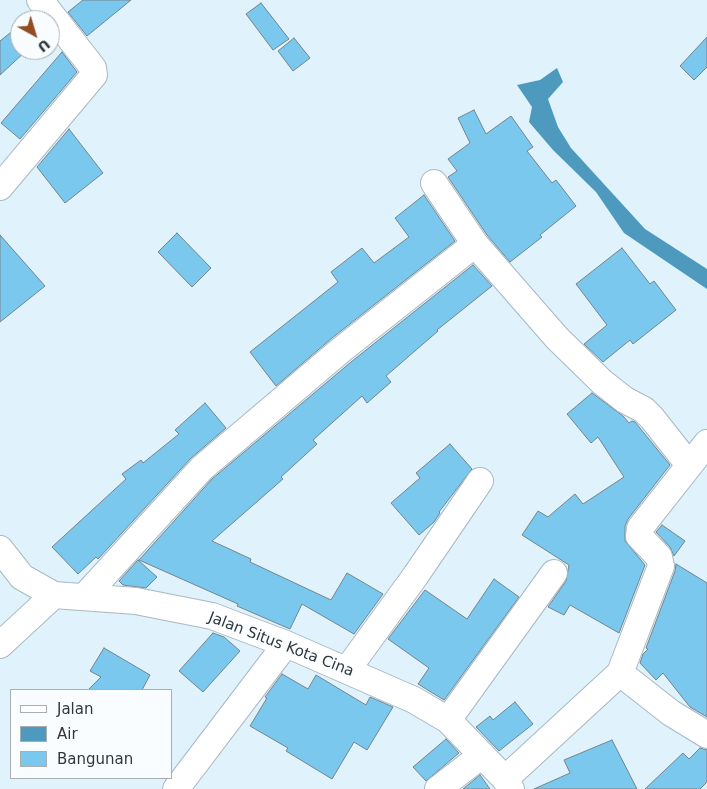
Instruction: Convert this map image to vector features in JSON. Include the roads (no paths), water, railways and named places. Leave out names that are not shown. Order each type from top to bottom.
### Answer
[{"type":"street","points":[[0,187],[94,75],[93,68],[40,0]]},
{"type":"street","points":[[434,183],[475,244],[556,338],[602,382],[626,400],[644,410],[689,466]]},
{"type":"street","points":[[85,596],[202,468],[341,350],[475,244]]},
{"type":"street","points":[[508,784],[620,673],[661,566],[659,557],[640,536],[640,528],[707,443]]},
{"type":"street","points":[[347,670],[416,575],[480,481]]},
{"type":"street","name":"Jalan Situs Kota Cina","points":[[0,549],[22,576],[54,595],[136,601],[212,616],[286,644],[414,700],[448,720],[508,784]]},
{"type":"street","points":[[448,720],[554,573]]},
{"type":"street","points":[[0,645],[54,595]]},
{"type":"street","points":[[176,789],[286,644]]},
{"type":"street","points":[[620,673],[671,713],[707,735]]},
{"type":"street","points":[[438,789],[482,755]]},
{"type":"water","points":[[557,68],[563,82],[548,99],[558,127],[571,148],[645,229],[707,269],[707,289],[624,233],[596,192],[553,150],[529,122],[532,107],[517,85],[540,80]]}]
